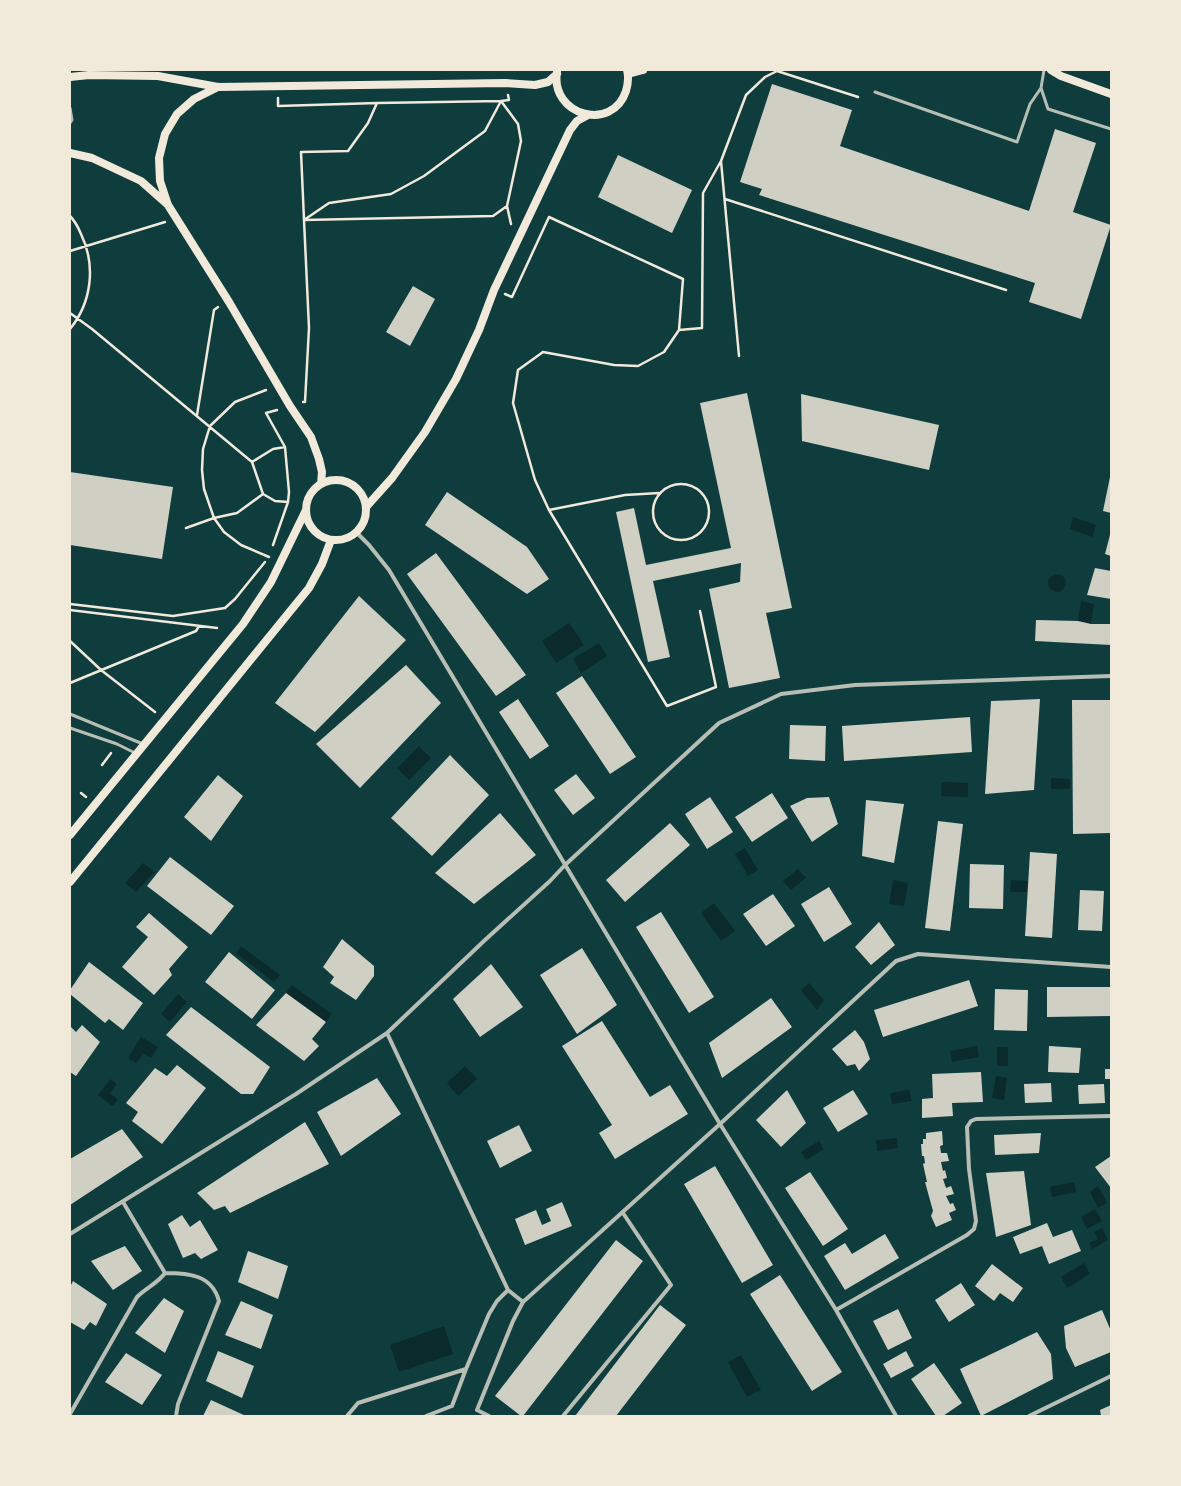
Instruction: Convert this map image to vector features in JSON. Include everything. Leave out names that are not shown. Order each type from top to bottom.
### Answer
[{"type":"main road","points":[[557,72],[557,88],[564,101],[574,110],[588,115],[599,115],[609,111],[625,96],[628,85],[628,72],[643,70]]},
{"type":"main road","points":[[1051,70],[1061,76],[1111,94]]},
{"type":"main road","points":[[70,77],[89,75],[158,76],[218,87],[505,83],[536,85],[548,82],[557,72]]},
{"type":"main road","points":[[218,87],[194,99],[177,114],[165,134],[159,158],[160,181],[168,205],[229,302],[290,406],[311,437],[322,472],[321,484]]},
{"type":"main road","points":[[366,507],[392,478],[425,432],[456,379],[479,330],[494,290],[570,130],[577,121],[588,115]]},
{"type":"main road","points":[[70,153],[92,158],[140,181],[168,205]]},
{"type":"main road","points":[[70,835],[243,624],[271,582],[306,510],[308,499],[313,490],[321,484],[331,480],[351,484],[361,494],[366,507],[366,516],[357,533],[349,538],[331,540],[320,536],[312,529],[307,520],[306,510]]},
{"type":"main road","points":[[70,882],[309,588],[322,564],[331,540]]},
{"type":"street","points":[[357,533],[369,544],[389,570],[720,1124],[836,1310],[896,1416]]},
{"type":"street","points":[[70,1234],[296,1094],[387,1033],[550,881],[565,865],[719,723],[781,694],[854,685],[1111,676]]},
{"type":"street","points":[[489,1416],[477,1410],[513,1321],[523,1302],[623,1213],[896,961],[918,954],[1111,967]]},
{"type":"street","points":[[387,1033],[508,1290],[523,1302]]},
{"type":"street","points":[[836,1310],[967,1235],[974,1229],[976,1221],[969,1169],[967,1126],[971,1121],[976,1119],[1111,1116]]},
{"type":"street","points":[[123,1202],[165,1273]]},
{"type":"street","points":[[563,1416],[671,1285],[623,1213]]},
{"type":"street","points":[[70,1414],[137,1297],[144,1290],[160,1280],[165,1273]]},
{"type":"street","points":[[165,1273],[183,1273],[200,1277],[213,1288],[219,1301],[178,1404],[176,1416]]},
{"type":"street","points":[[426,1416],[452,1406],[489,1314],[497,1301],[508,1290]]},
{"type":"street","points":[[348,1416],[358,1403],[466,1369]]},
{"type":"street","points":[[1028,1416],[1111,1376]]},
{"type":"lane","points":[[875,92],[1016,142],[1030,104],[1041,88],[1044,70]]},
{"type":"lane","points":[[1041,88],[1048,109],[1111,129]]},
{"type":"lane","points":[[70,108],[72,120],[70,123]]},
{"type":"lane","points":[[70,714],[144,744]]},
{"type":"lane","points":[[70,728],[117,744],[136,754]]},
{"type":"path","points":[[679,330],[702,328],[702,193],[721,161],[746,94],[765,77],[777,71],[858,97]]},
{"type":"path","points":[[278,87],[278,106],[501,101],[508,100],[505,83]]},
{"type":"path","points":[[304,220],[493,216],[507,206],[522,141],[518,124],[501,101]]},
{"type":"path","points":[[304,220],[329,203],[391,194],[424,176],[485,131],[501,101]]},
{"type":"path","points":[[70,604],[173,616],[225,608],[239,595],[269,557],[288,502],[289,492],[285,447],[266,413],[305,402],[309,328],[301,152],[348,151],[368,123],[377,103]]},
{"type":"path","points":[[721,161],[739,356]]},
{"type":"path","points":[[725,199],[1006,290]]},
{"type":"path","points":[[70,216],[74,220],[87,246],[91,270],[88,296],[78,319],[70,329]]},
{"type":"path","points":[[494,290],[512,297],[550,217],[683,279],[679,330],[664,352],[638,366],[614,365],[543,352],[518,370],[513,403],[534,480],[549,510],[667,706],[716,687],[700,611]]},
{"type":"path","points":[[70,251],[177,219]]},
{"type":"path","points":[[197,415],[214,310],[229,302]]},
{"type":"path","points":[[70,313],[197,415],[252,462],[262,494],[275,502],[288,502]]},
{"type":"path","points":[[269,557],[241,545],[224,532],[214,518],[204,489],[202,470],[203,449],[210,426],[235,402],[278,384]]},
{"type":"path","points":[[252,462],[273,449],[285,447]]},
{"type":"path","points":[[549,510],[625,495],[659,493],[676,483],[686,483],[702,492],[707,500],[710,513],[706,527],[700,534],[683,540],[665,536],[658,529],[652,512],[654,502],[659,493]]},
{"type":"path","points":[[186,528],[214,518],[238,513],[262,494]]},
{"type":"path","points":[[70,610],[218,628]]},
{"type":"path","points":[[70,683],[196,630],[199,626]]},
{"type":"path","points":[[70,641],[101,670],[165,719]]},
{"type":"path","points":[[102,765],[106,759]]},
{"type":"water","points":[[1073,517],[1096,525],[1092,537],[1070,529]]},
{"type":"water","points":[[1053,574],[1061,574],[1066,579],[1064,590],[1061,592],[1053,592],[1048,587],[1048,579]]},
{"type":"water","points":[[1081,601],[1094,604],[1091,624],[1078,621]]},
{"type":"water","points":[[569,623],[584,645],[556,663],[542,641]]},
{"type":"water","points":[[599,643],[607,656],[581,673],[573,659]]},
{"type":"water","points":[[419,746],[431,758],[409,780],[397,768]]},
{"type":"water","points":[[1051,778],[1070,779],[1070,789],[1051,789]]},
{"type":"water","points":[[942,782],[968,783],[968,797],[941,796]]},
{"type":"water","points":[[745,848],[758,870],[748,876],[735,854]]},
{"type":"water","points":[[143,863],[154,872],[136,892],[125,883]]},
{"type":"water","points":[[798,869],[806,878],[791,890],[783,881]]},
{"type":"water","points":[[893,880],[908,883],[904,906],[889,904]]},
{"type":"water","points":[[1011,880],[1028,881],[1027,892],[1010,892]]},
{"type":"water","points":[[714,903],[735,931],[721,941],[701,913]]},
{"type":"water","points":[[241,946],[280,975],[274,982],[236,953]]},
{"type":"water","points":[[809,983],[824,1000],[817,1010],[801,990]]},
{"type":"water","points":[[292,985],[332,1014],[326,1022],[286,993]]},
{"type":"water","points":[[178,994],[187,1002],[170,1022],[161,1014]]},
{"type":"water","points":[[141,1037],[158,1047],[151,1058],[143,1053],[136,1063],[128,1058]]},
{"type":"water","points":[[977,1046],[979,1057],[952,1062],[950,1051]]},
{"type":"water","points":[[997,1047],[1008,1047],[1008,1066],[997,1066]]},
{"type":"water","points":[[465,1066],[477,1079],[458,1096],[447,1083]]},
{"type":"water","points":[[996,1076],[1007,1078],[1004,1100],[992,1098]]},
{"type":"water","points":[[110,1079],[117,1084],[110,1093],[118,1100],[112,1106],[98,1095]]},
{"type":"water","points":[[909,1090],[912,1101],[892,1104],[890,1093]]},
{"type":"water","points":[[897,1138],[898,1148],[877,1151],[876,1140]]},
{"type":"water","points":[[819,1141],[824,1149],[806,1160],[801,1152]]},
{"type":"water","points":[[1074,1182],[1076,1192],[1052,1197],[1050,1187]]},
{"type":"water","points":[[1098,1186],[1107,1203],[1098,1208],[1090,1192]]},
{"type":"water","points":[[1095,1209],[1102,1221],[1087,1229],[1081,1217]]},
{"type":"water","points":[[1102,1228],[1108,1240],[1092,1249],[1089,1243],[1098,1239],[1094,1232]]},
{"type":"water","points":[[1084,1263],[1090,1274],[1067,1288],[1061,1277]]},
{"type":"water","points":[[444,1326],[453,1354],[399,1372],[390,1345]]},
{"type":"water","points":[[741,1355],[761,1390],[747,1397],[728,1362]]},
{"type":"building","points":[[772,84],[852,110],[840,146],[1029,211],[1055,129],[1096,143],[1073,212],[1111,225],[1081,319],[1029,302],[1035,283],[759,195],[762,189],[740,182]]},
{"type":"building","points":[[618,155],[692,190],[672,233],[598,197]]},
{"type":"building","points":[[413,286],[435,299],[410,346],[386,332]]},
{"type":"building","points":[[747,393],[792,608],[766,613],[780,678],[729,688],[709,589],[740,582],[741,563],[653,581],[670,657],[648,662],[616,512],[634,508],[646,565],[731,548],[700,403]]},
{"type":"building","points":[[801,394],[939,425],[929,470],[802,441]]},
{"type":"building","points":[[70,472],[173,487],[162,559],[70,545]]},
{"type":"building","points":[[1111,477],[1111,513],[1103,511]]},
{"type":"building","points":[[447,492],[527,547],[549,579],[527,594],[425,525]]},
{"type":"building","points":[[1111,531],[1111,556],[1105,554]]},
{"type":"building","points":[[436,553],[526,675],[496,696],[407,574]]},
{"type":"building","points":[[1095,568],[1111,571],[1111,599],[1087,595]]},
{"type":"building","points":[[359,596],[406,640],[315,732],[275,703]]},
{"type":"building","points":[[1036,620],[1078,621],[1091,624],[1111,624],[1111,645],[1035,641]]},
{"type":"building","points":[[406,665],[441,703],[360,788],[316,744]]},
{"type":"building","points":[[582,676],[636,757],[610,774],[556,693]]},
{"type":"building","points":[[518,699],[549,746],[530,759],[499,712]]},
{"type":"building","points":[[1040,699],[1034,790],[985,794],[991,701]]},
{"type":"building","points":[[1072,700],[1111,700],[1111,833],[1073,834]]},
{"type":"building","points":[[970,717],[972,752],[844,761],[842,726]]},
{"type":"building","points":[[790,725],[826,726],[825,761],[789,759]]},
{"type":"building","points":[[450,755],[489,795],[432,856],[391,818]]},
{"type":"building","points":[[576,774],[595,798],[573,815],[554,790]]},
{"type":"building","points":[[218,775],[243,796],[211,841],[184,817]]},
{"type":"building","points":[[772,793],[788,818],[752,842],[735,817]]},
{"type":"building","points":[[710,797],[733,832],[707,849],[685,814]]},
{"type":"building","points":[[829,797],[838,824],[812,842],[790,806],[807,798]]},
{"type":"building","points":[[866,800],[904,804],[894,863],[862,856]]},
{"type":"building","points":[[500,813],[536,855],[474,904],[435,873]]},
{"type":"building","points":[[938,821],[963,824],[950,931],[925,928]]},
{"type":"building","points":[[670,823],[690,845],[625,902],[606,880]]},
{"type":"building","points":[[1030,852],[1057,854],[1052,938],[1025,936]]},
{"type":"building","points":[[170,857],[234,906],[211,935],[147,886]]},
{"type":"building","points":[[970,864],[1004,865],[1003,909],[969,908]]},
{"type":"building","points":[[829,887],[852,924],[824,942],[801,904]]},
{"type":"building","points":[[1080,890],[1104,891],[1102,931],[1078,930]]},
{"type":"building","points":[[773,894],[795,926],[766,946],[743,914]]},
{"type":"building","points":[[661,912],[714,997],[689,1013],[636,927]]},
{"type":"building","points":[[149,913],[188,947],[169,969],[172,975],[154,995],[122,967],[148,937],[136,927]]},
{"type":"building","points":[[879,922],[895,945],[871,965],[855,947]]},
{"type":"building","points":[[342,939],[374,966],[374,976],[356,1000],[330,983],[334,977],[323,967]]},
{"type":"building","points":[[582,948],[617,1005],[577,1034],[540,975]]},
{"type":"building","points":[[229,952],[275,990],[252,1019],[205,982]]},
{"type":"building","points":[[89,962],[143,1003],[123,1030],[109,1019],[105,1023],[70,994],[70,990]]},
{"type":"building","points":[[491,964],[523,1007],[480,1037],[453,999]]},
{"type":"building","points":[[969,980],[978,1006],[883,1037],[874,1010]]},
{"type":"building","points":[[1047,987],[1110,987],[1110,1016],[1047,1017]]},
{"type":"building","points":[[995,989],[1028,990],[1027,1031],[994,1030]]},
{"type":"building","points":[[286,993],[326,1022],[312,1039],[319,1046],[304,1061],[256,1025]]},
{"type":"building","points":[[771,998],[792,1027],[722,1078],[709,1043]]},
{"type":"building","points":[[191,1007],[270,1067],[253,1094],[241,1094],[166,1035]]},
{"type":"building","points":[[602,1021],[650,1097],[670,1085],[688,1114],[615,1159],[599,1133],[612,1125],[562,1046]]},
{"type":"building","points":[[82,1025],[100,1042],[76,1076],[70,1072],[70,1026],[76,1032]]},
{"type":"building","points":[[855,1030],[864,1042],[870,1059],[859,1071],[855,1064],[847,1066],[832,1049]]},
{"type":"building","points":[[1049,1046],[1081,1048],[1079,1073],[1048,1072]]},
{"type":"building","points":[[177,1065],[206,1088],[162,1144],[132,1121],[138,1112],[126,1103],[155,1068],[167,1076]]},
{"type":"building","points":[[1105,1069],[1111,1069],[1111,1079],[1105,1079]]},
{"type":"building","points":[[981,1072],[983,1102],[952,1103],[953,1116],[922,1118],[922,1099],[933,1098],[932,1074]]},
{"type":"building","points":[[377,1078],[401,1114],[341,1156],[317,1112]]},
{"type":"building","points":[[1051,1083],[1052,1102],[1025,1103],[1024,1084]]},
{"type":"building","points":[[1104,1084],[1105,1103],[1079,1104],[1078,1085]]},
{"type":"building","points":[[787,1090],[806,1123],[781,1147],[756,1120]]},
{"type":"building","points":[[853,1090],[868,1114],[838,1132],[823,1108]]},
{"type":"building","points":[[305,1122],[329,1164],[230,1213],[225,1206],[214,1210],[197,1193]]},
{"type":"building","points":[[519,1125],[532,1151],[500,1168],[487,1141]]},
{"type":"building","points":[[122,1129],[143,1157],[70,1205],[70,1159]]},
{"type":"building","points":[[942,1131],[943,1145],[940,1146],[941,1153],[947,1153],[949,1161],[941,1162],[943,1171],[945,1170],[947,1178],[943,1179],[946,1188],[951,1186],[954,1194],[946,1196],[950,1204],[953,1203],[956,1210],[949,1213],[952,1220],[936,1227],[931,1216],[933,1211],[925,1182],[927,1182],[921,1144],[923,1144],[923,1139],[926,1139],[926,1133]]},
{"type":"building","points":[[1041,1133],[1039,1153],[995,1155],[994,1135]]},
{"type":"building","points":[[1111,1156],[1111,1188],[1095,1167]]},
{"type":"building","points":[[715,1166],[773,1265],[742,1283],[684,1184]]},
{"type":"building","points":[[1024,1171],[1031,1225],[996,1237],[986,1173]]},
{"type":"building","points":[[810,1172],[848,1229],[823,1246],[785,1188]]},
{"type":"building","points":[[562,1202],[572,1226],[525,1245],[515,1219],[536,1210],[542,1225],[551,1221],[546,1209]]},
{"type":"building","points":[[182,1215],[190,1227],[200,1220],[218,1250],[201,1259],[195,1253],[183,1258],[168,1224]]},
{"type":"building","points":[[1047,1223],[1053,1237],[1072,1230],[1081,1251],[1049,1264],[1042,1246],[1020,1254],[1013,1237]]},
{"type":"building","points":[[885,1234],[899,1258],[845,1290],[824,1256],[845,1243],[852,1254]]},
{"type":"building","points":[[616,1240],[643,1261],[523,1416],[521,1416],[495,1396]]},
{"type":"building","points":[[125,1246],[142,1271],[113,1290],[91,1261]]},
{"type":"building","points":[[248,1251],[288,1266],[278,1299],[238,1282]]},
{"type":"building","points":[[992,1264],[1023,1288],[1013,1302],[1000,1293],[994,1301],[975,1286]]},
{"type":"building","points":[[780,1275],[842,1372],[812,1391],[750,1294]]},
{"type":"building","points":[[73,1281],[107,1304],[96,1326],[90,1322],[84,1330],[70,1322],[70,1287]]},
{"type":"building","points":[[961,1283],[975,1305],[949,1322],[935,1300]]},
{"type":"building","points":[[164,1298],[184,1311],[165,1353],[135,1333]]},
{"type":"building","points":[[241,1301],[273,1315],[261,1349],[225,1335]]},
{"type":"building","points":[[660,1305],[686,1325],[616,1416],[575,1416]]},
{"type":"building","points":[[898,1309],[912,1338],[888,1350],[873,1321]]},
{"type":"building","points":[[1102,1310],[1111,1331],[1111,1352],[1075,1367],[1066,1348],[1064,1326]]},
{"type":"building","points":[[1037,1332],[1051,1354],[1053,1379],[981,1416],[960,1369]]},
{"type":"building","points":[[218,1351],[254,1366],[242,1398],[206,1381]]},
{"type":"building","points":[[906,1351],[914,1366],[891,1378],[883,1364]]},
{"type":"building","points":[[126,1353],[162,1375],[142,1405],[105,1382]]},
{"type":"building","points":[[934,1363],[962,1403],[943,1416],[936,1416],[911,1379]]},
{"type":"building","points":[[211,1400],[246,1416],[203,1416]]},
{"type":"building","points":[[1111,1405],[1111,1416],[1101,1416],[1100,1410]]}]
